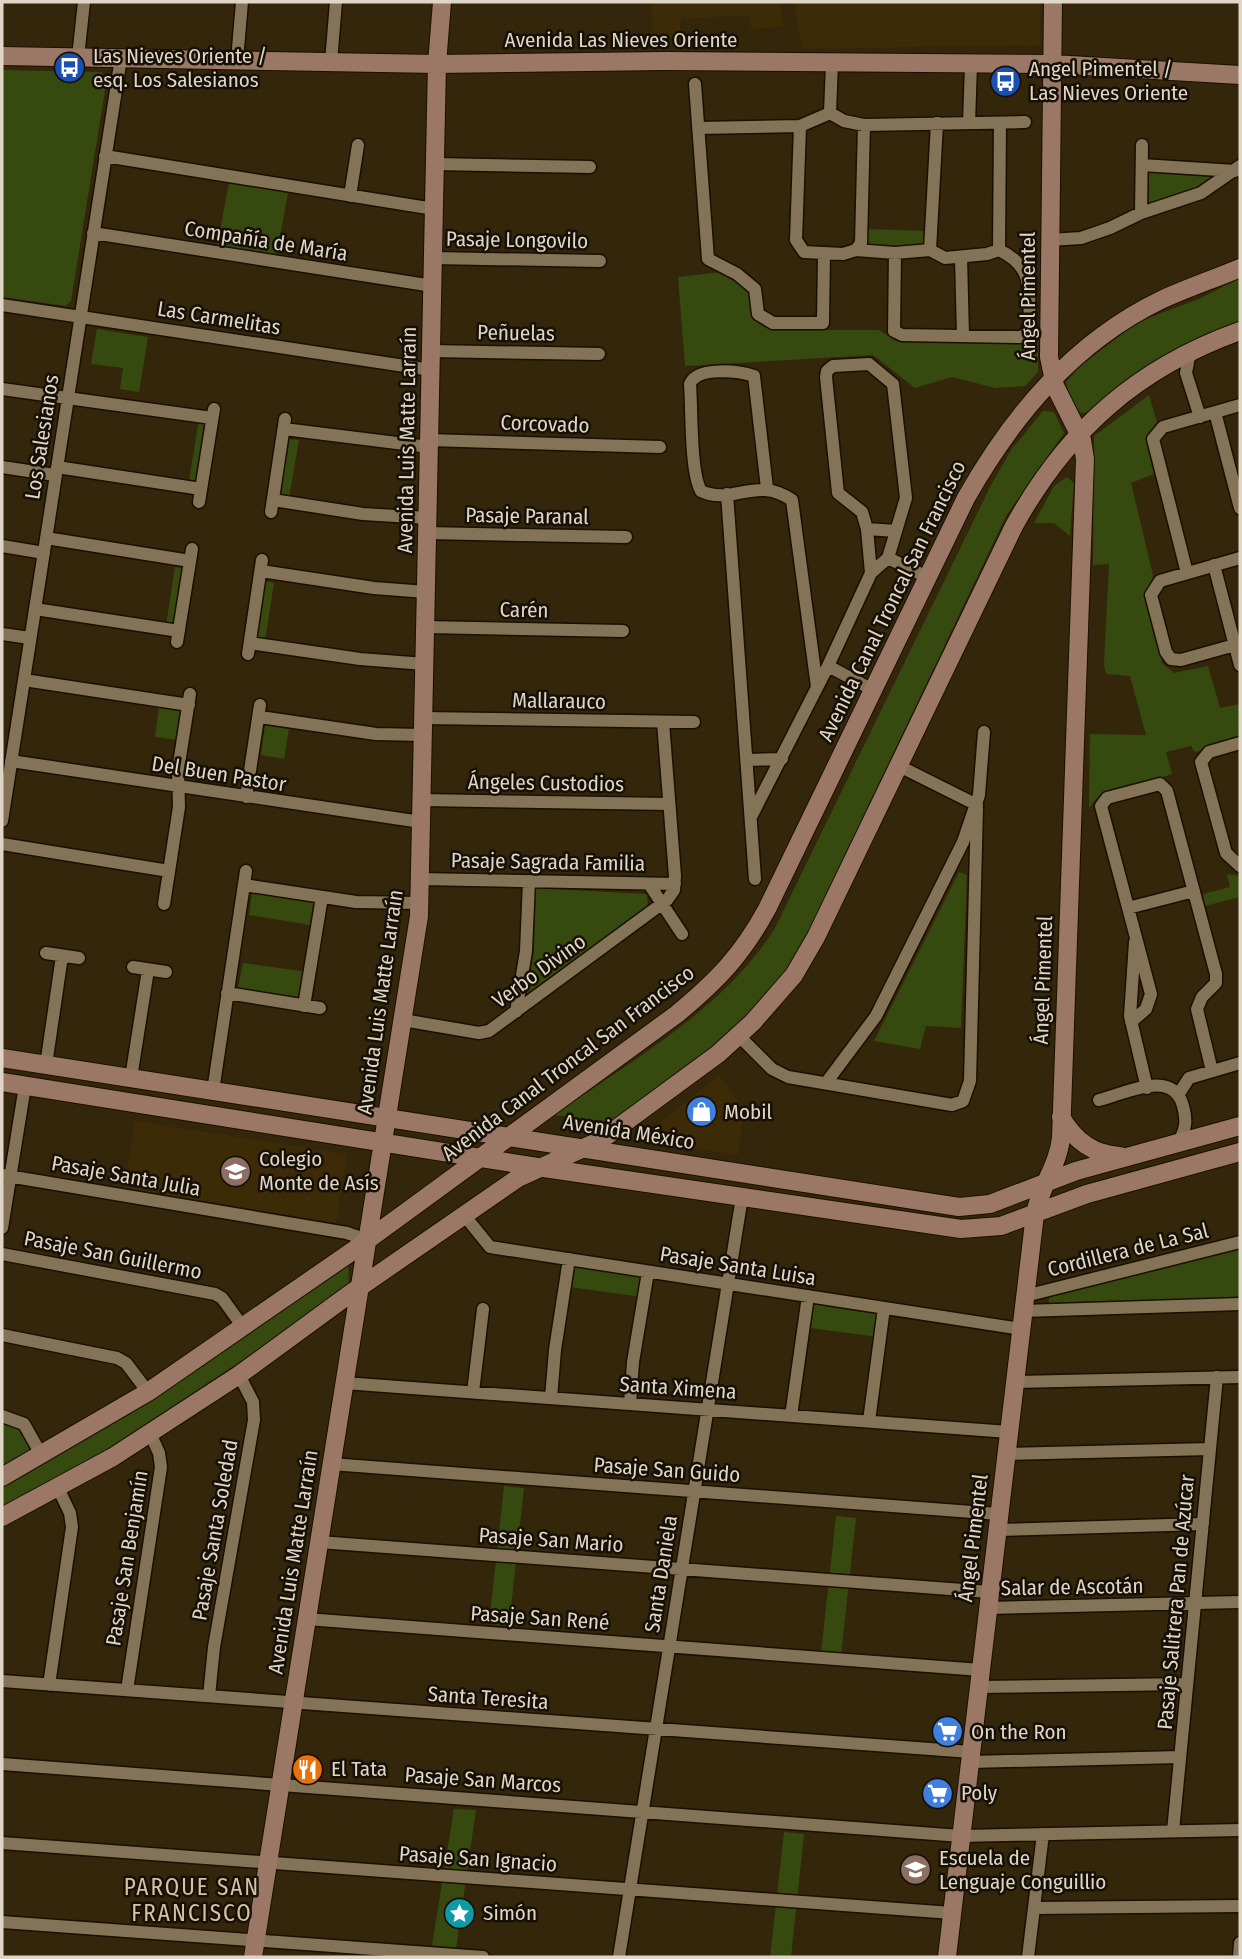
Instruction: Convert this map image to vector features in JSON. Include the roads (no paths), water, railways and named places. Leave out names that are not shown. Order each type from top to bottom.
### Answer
[{"type":"street","points":[[78,57],[84,2]]},
{"type":"street","points":[[237,60],[242,2]]},
{"type":"street","points":[[331,62],[336,2]]},
{"type":"street","name":"Avenida Luis Matte Larraín","points":[[254,1949],[403,1020],[419,903],[437,64],[442,2]]},
{"type":"street","name":"Ángel Pimentel","points":[[947,1957],[1035,1214],[1059,1149],[1061,1117],[1085,470],[1079,433],[1059,398],[1053,378],[1049,343],[1052,2]]},
{"type":"street","name":"Avenida Las Nieves Oriente","points":[[2,56],[437,64],[1052,64],[1240,75]]},
{"type":"street","name":"Los Salesianos","points":[[2,821],[3,800],[121,58]]},
{"type":"street","points":[[830,113],[832,63]]},
{"type":"street","points":[[969,123],[971,64]]},
{"type":"street","points":[[695,84],[708,258],[737,274],[755,289],[758,314],[773,323],[823,323],[824,254]]},
{"type":"street","points":[[830,113],[844,121],[864,125],[1025,122]]},
{"type":"street","points":[[698,128],[800,126],[830,113]]},
{"type":"street","points":[[930,250],[937,123]]},
{"type":"street","points":[[999,250],[1000,123]]},
{"type":"street","points":[[856,250],[863,233],[864,125]]},
{"type":"street","points":[[800,126],[796,240],[804,252],[824,254],[856,250],[895,253],[930,250],[945,258],[999,250],[1017,258],[1027,273],[1030,326],[1028,334],[1023,337],[902,335],[894,331],[895,253]]},
{"type":"street","points":[[350,196],[358,145]]},
{"type":"street","points":[[1141,213],[1142,145]]},
{"type":"street","points":[[105,156],[434,209]]},
{"type":"street","points":[[435,164],[590,167]]},
{"type":"street","points":[[1142,165],[1238,169]]},
{"type":"street","points":[[1050,240],[1081,238],[1141,213],[1201,193],[1238,169]]},
{"type":"street","name":"Compañía de María","points":[[93,233],[433,286]]},
{"type":"street","points":[[961,257],[962,335]]},
{"type":"street","name":"Pasaje Longovilo","points":[[433,258],[600,261]]},
{"type":"street","name":"Avenida Canal Troncal San Francisco","points":[[2,1477],[148,1392],[243,1327],[677,1014],[732,965],[767,909],[980,472],[1015,422],[1053,378],[1097,339],[1140,311],[1240,268]]},
{"type":"street","name":"Las Carmelitas","points":[[2,305],[431,370]]},
{"type":"street","points":[[2,1517],[58,1488],[150,1433],[239,1375],[359,1287],[537,1167],[601,1140],[739,1036],[780,993],[805,956],[1019,517],[1044,476],[1079,433],[1124,392],[1168,363],[1240,331]]},
{"type":"street","name":"Peñuelas","points":[[431,351],[599,354]]},
{"type":"street","points":[[1190,352],[1186,373],[1200,416]]},
{"type":"street","points":[[1168,363],[1186,373]]},
{"type":"street","points":[[752,815],[782,759],[871,573],[888,558],[906,498],[893,384],[869,364],[833,366],[827,371],[826,377],[838,493],[862,512],[867,529],[871,573]]},
{"type":"street","points":[[766,488],[754,376],[700,373],[690,384],[697,484],[708,494],[766,488],[779,491],[792,500],[817,687]]},
{"type":"street","points":[[2,389],[213,413],[200,495],[56,471],[2,467]]},
{"type":"street","points":[[1187,573],[1153,439],[1163,427],[1240,405]]},
{"type":"street","points":[[1215,412],[1240,508]]},
{"type":"street","name":"Corcovado","points":[[272,506],[285,424],[429,444],[660,447]]},
{"type":"street","points":[[727,494],[755,879]]},
{"type":"street","name":"Pasaje Paranal","points":[[272,506],[363,514],[428,526],[626,537]]},
{"type":"street","points":[[867,529],[896,531]]},
{"type":"street","points":[[35,609],[178,636],[191,555],[46,538]]},
{"type":"street","points":[[2,546],[44,553]]},
{"type":"street","points":[[888,558],[927,577]]},
{"type":"street","points":[[1235,645],[1178,660],[1168,656],[1152,592],[1160,581],[1240,558]]},
{"type":"street","points":[[1214,565],[1240,665]]},
{"type":"street","points":[[425,664],[249,648],[261,566],[374,588],[426,592]]},
{"type":"street","name":"Carén","points":[[425,627],[622,631]]},
{"type":"street","points":[[2,634],[30,638]]},
{"type":"street","points":[[810,648],[873,690]]},
{"type":"street","points":[[24,680],[189,699],[178,770],[179,807],[164,904]]},
{"type":"street","name":"Mallarauco","points":[[246,797],[260,711],[376,734],[423,727],[694,722]]},
{"type":"street","points":[[2,721],[17,723]]},
{"type":"street","points":[[663,722],[675,884]]},
{"type":"street","points":[[739,1036],[777,1072],[948,1104],[963,1101],[970,1081],[977,807],[984,732]]},
{"type":"street","points":[[1240,743],[1209,752],[1201,762],[1226,853],[1240,866]]},
{"type":"street","points":[[747,760],[782,759]]},
{"type":"street","name":"Del Buen Pastor","points":[[11,761],[421,822]]},
{"type":"street","points":[[899,766],[977,807]]},
{"type":"street","points":[[1131,1022],[1146,1009],[1151,994],[1101,802],[1156,784],[1163,785],[1167,791],[1217,979],[1214,987],[1202,997],[1197,1009],[1212,1071]]},
{"type":"street","name":"Ángeles Custodios","points":[[422,800],[670,804]]},
{"type":"street","points":[[826,1083],[876,1016],[963,842],[977,807]]},
{"type":"street","points":[[2,844],[169,871]]},
{"type":"street","points":[[213,1091],[246,871]]},
{"type":"street","name":"Pasaje Sagrada Familia","points":[[420,879],[675,884]]},
{"type":"street","points":[[516,1012],[526,951],[529,881]]},
{"type":"street","points":[[649,884],[682,934]]},
{"type":"street","name":"Verbo Divino","points":[[403,1020],[484,1032],[516,1012],[662,904],[671,895],[675,884]]},
{"type":"street","points":[[244,885],[356,902],[419,903]]},
{"type":"street","points":[[1128,908],[1194,891]]},
{"type":"street","points":[[304,1006],[322,897]]},
{"type":"street","points":[[1135,935],[1129,993],[1131,1022],[1147,1088]]},
{"type":"street","points":[[46,953],[79,958]]},
{"type":"street","points":[[46,1065],[62,956]]},
{"type":"street","points":[[132,967],[166,972]]},
{"type":"street","points":[[131,1078],[148,970]]},
{"type":"street","points":[[228,993],[320,1008]]},
{"type":"street","name":"Avenida México","points":[[2,1058],[959,1207],[990,1204],[1047,1181],[1240,1126]]},
{"type":"street","points":[[1180,1142],[1187,1121],[1180,1092],[1189,1078],[1240,1063]]},
{"type":"street","points":[[2,1082],[537,1167],[961,1229],[1001,1226],[1087,1194],[1240,1152]]},
{"type":"street","points":[[1099,1100],[1164,1084],[1180,1092]]},
{"type":"street","points":[[2,1228],[6,1176],[25,1086]]},
{"type":"street","points":[[1061,1117],[1074,1136],[1091,1149],[1124,1157]]},
{"type":"street","points":[[1187,1121],[1214,1133]]},
{"type":"street","name":"Pasaje Santa Julia","points":[[6,1176],[347,1233],[367,1240]]},
{"type":"street","points":[[374,1196],[384,1206],[403,1214]]},
{"type":"street","name":"Santa Daniela","points":[[619,1957],[742,1197]]},
{"type":"street","name":"Pasaje Santa Luisa","points":[[464,1215],[487,1246],[1021,1329]]},
{"type":"street","name":"Cordillera de La Sal","points":[[1024,1303],[1240,1242]]},
{"type":"street","name":"Pasaje San Guillermo","points":[[2,1254],[215,1294],[222,1298],[243,1327]]},
{"type":"street","points":[[551,1398],[555,1350],[569,1259]]},
{"type":"street","points":[[630,1404],[633,1362],[648,1272]]},
{"type":"street","points":[[791,1416],[808,1296]]},
{"type":"street","points":[[1024,1303],[1240,1304]]},
{"type":"street","points":[[869,1422],[884,1308]]},
{"type":"street","points":[[473,1392],[483,1309]]},
{"type":"street","points":[[2,1335],[117,1358],[127,1363],[148,1392]]},
{"type":"street","name":"Pasaje Santa Soledad","points":[[209,1696],[214,1647],[254,1420],[253,1402],[239,1375]]},
{"type":"street","name":"Pasaje Salitrera Pan de Azúcar","points":[[1173,1831],[1217,1377]]},
{"type":"street","points":[[1015,1382],[1240,1377]]},
{"type":"street","name":"Santa Ximena","points":[[344,1383],[1009,1432]]},
{"type":"street","points":[[2,1416],[24,1424],[42,1455]]},
{"type":"street","name":"Pasaje San Benjamín","points":[[127,1690],[161,1467],[159,1453],[150,1433]]},
{"type":"street","points":[[1006,1454],[1210,1449]]},
{"type":"street","name":"Pasaje San Guido","points":[[331,1464],[694,1491],[998,1522],[1203,1524]]},
{"type":"street","points":[[49,1685],[72,1527],[70,1513],[58,1488]]},
{"type":"street","name":"Pasaje San Mario","points":[[319,1542],[682,1570],[989,1600]]},
{"type":"street","name":"Salar de Ascotán","points":[[989,1600],[1240,1602]]},
{"type":"street","name":"Pasaje San René","points":[[306,1619],[669,1647],[980,1679],[1187,1684]]},
{"type":"street","name":"Santa Teresita","points":[[2,1681],[656,1729],[970,1757],[1180,1757]]},
{"type":"street","name":"Pasaje San Marcos","points":[[2,1764],[961,1836],[1240,1829]]},
{"type":"street","points":[[1028,1957],[1043,1834]]},
{"type":"street","name":"Pasaje San Ignacio","points":[[2,1843],[952,1913]]},
{"type":"street","points":[[1034,1908],[1240,1906]]},
{"type":"street","points":[[2,1922],[254,1949],[483,1957]]},
{"type":"street","points":[[1239,1957],[1240,1943]]},
{"type":"place","name":"Las Nieves Oriente / esq. Los Salesianos","points":[[70,68]]},
{"type":"place","name":"Angel Pimentel / Las Nieves Oriente","points":[[1006,81]]},
{"type":"place","name":"Mobil","points":[[701,1112]]},
{"type":"place","name":"Colegio Monte de Asís","points":[[236,1171]]},
{"type":"place","name":"On the Ron","points":[[948,1732]]},
{"type":"place","name":"El Tata","points":[[308,1769]]},
{"type":"place","name":"Poly","points":[[938,1793]]},
{"type":"place","name":"Escuela de Lenguaje Conguillio","points":[[916,1870]]},
{"type":"place","name":"Simón","points":[[460,1913]]},
{"type":"district","name":"PARQUE SAN FRANCISCO","points":[[192,1900]]}]
